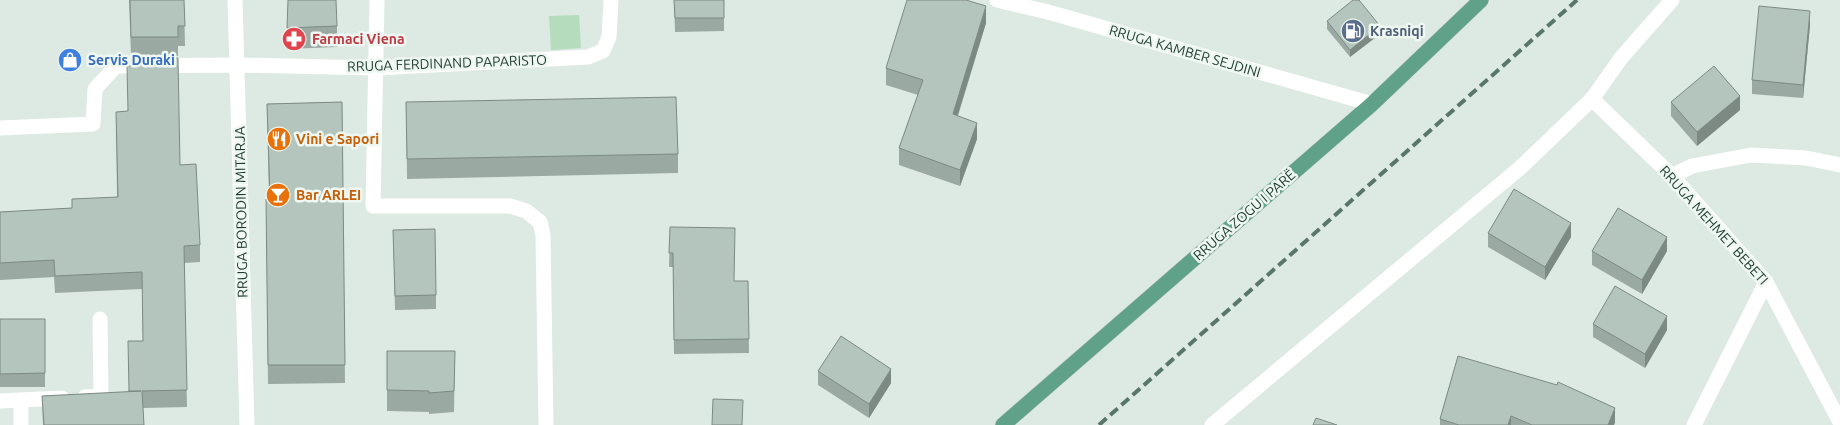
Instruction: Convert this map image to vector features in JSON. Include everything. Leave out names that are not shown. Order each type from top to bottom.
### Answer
[{"type":"main road","name":"RRUGA ZOGU I PARË","points":[[1003,425],[1372,104],[1473,2]]},
{"type":"street","name":"RRUGA BORODIN MITARJA","points":[[235,0],[247,425]]},
{"type":"street","points":[[377,0],[373,206],[510,206],[526,211],[540,222],[543,235],[546,425]]},
{"type":"street","name":"RRUGA FERDINAND PAPARISTO","points":[[0,128],[93,124],[95,90],[116,66],[238,65],[375,68],[588,57],[603,51],[609,37],[611,0]]},
{"type":"street","name":"RRUGA KAMBER SEJDINI","points":[[997,0],[1048,12],[1372,104]]},
{"type":"street","points":[[1212,425],[1520,168],[1592,99],[1621,58],[1672,0]]},
{"type":"street","name":"RRUGA MEHMET BEBETI","points":[[1592,99],[1672,176],[1766,282],[1840,422]]},
{"type":"street","points":[[1672,176],[1692,166],[1751,155],[1806,158],[1840,165]]},
{"type":"street","points":[[1694,425],[1766,282]]},
{"type":"street","points":[[0,401],[101,396],[100,319]]},
{"type":"street","points":[[21,400],[21,425]]},
{"type":"green space","points":[[579,15],[581,48],[551,50],[549,16]]},
{"type":"building","points":[[130,0],[184,0],[185,26],[178,26],[178,37],[131,37]]},
{"type":"building","points":[[288,0],[336,0],[337,26],[287,28]]},
{"type":"building","points":[[674,0],[724,0],[724,18],[675,18]]},
{"type":"building","points":[[907,0],[966,0],[986,6],[953,114],[977,123],[960,170],[899,148],[923,80],[886,68]]},
{"type":"building","name":"Krasniqi","points":[[1353,0],[1359,0],[1380,26],[1350,50],[1327,21]]},
{"type":"building","points":[[1759,6],[1810,11],[1803,85],[1752,80]]},
{"type":"building","points":[[131,58],[178,58],[180,165],[196,164],[200,245],[184,246],[187,390],[142,391],[144,425],[44,425],[42,396],[141,391],[129,391],[128,341],[143,341],[142,272],[55,276],[54,260],[0,263],[0,212],[72,208],[72,199],[118,197],[116,112],[128,111],[127,66],[131,66]]},
{"type":"building","points":[[1714,66],[1740,96],[1697,132],[1671,102]]},
{"type":"building","points":[[676,97],[678,154],[407,159],[406,102]]},
{"type":"building","points":[[342,102],[345,365],[268,365],[266,199],[270,199],[267,104]]},
{"type":"building","points":[[1514,189],[1571,223],[1545,267],[1488,233]]},
{"type":"building","points":[[1618,208],[1667,237],[1642,280],[1592,251]]},
{"type":"building","points":[[670,227],[735,228],[734,281],[748,281],[749,339],[674,340],[673,253],[669,253]]},
{"type":"building","points":[[435,229],[436,295],[395,296],[393,230]]},
{"type":"building","points":[[1615,286],[1667,316],[1645,354],[1593,324]]},
{"type":"building","points":[[0,319],[45,319],[45,373],[0,374]]},
{"type":"building","points":[[841,336],[891,369],[869,404],[818,371]]},
{"type":"building","points":[[387,351],[455,351],[454,391],[429,393],[429,391],[387,390]]},
{"type":"building","points":[[1458,356],[1557,385],[1558,382],[1615,408],[1608,425],[1532,425],[1511,416],[1508,425],[1459,425],[1440,419]]},
{"type":"building","points":[[713,399],[743,400],[742,425],[712,425]]},
{"type":"building","points":[[1316,418],[1337,425],[1313,425]]},
{"type":"railway","points":[[1099,425],[1577,0]]},
{"type":"place","name":"Krasniqi","points":[[1353,31]]},
{"type":"place","name":"Farmaci Viena","points":[[294,39]]},
{"type":"place","name":"Servis Duraki","points":[[70,60]]},
{"type":"place","name":"Vini e Sapori","points":[[279,139]]},
{"type":"place","name":"Bar ARLEI","points":[[278,195]]}]
